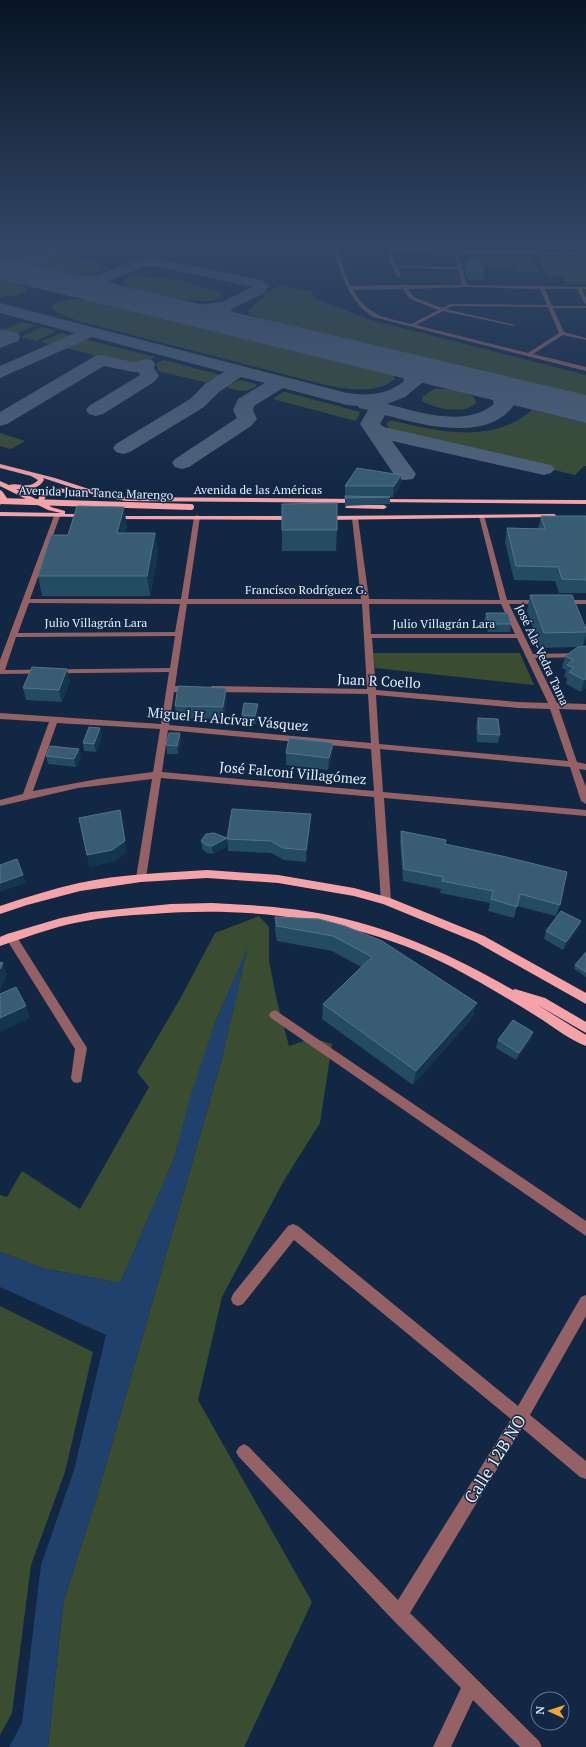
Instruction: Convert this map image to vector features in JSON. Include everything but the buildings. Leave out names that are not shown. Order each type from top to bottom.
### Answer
[{"type":"main road","name":"Avenida de las Américas","points":[[0,466],[53,479],[97,494],[126,499],[586,502]]},
{"type":"main road","points":[[1,483],[18,487],[32,487],[40,482],[39,478],[34,475]]},
{"type":"main road","points":[[1,483],[59,514],[92,515]]},
{"type":"main road","points":[[59,514],[41,500],[42,495],[47,492],[63,490],[126,499]]},
{"type":"main road","points":[[0,492],[4,498],[0,502]]},
{"type":"main road","points":[[252,501],[293,507]]},
{"type":"main road","name":"Avenida Juan Tanca Marengo","points":[[0,502],[191,508]]},
{"type":"main road","name":"Avenida de las Américas","points":[[214,507],[424,507],[520,502]]},
{"type":"main road","name":"Avenida de las Américas","points":[[191,508],[199,508]]},
{"type":"main road","name":"Avenida Juan Tanca Marengo","points":[[0,514],[59,514]]},
{"type":"main road","name":"Avenida de las Américas","points":[[107,516],[299,518]]},
{"type":"main road","name":"Avenida de las Américas","points":[[315,518],[562,516]]},
{"type":"main road","points":[[0,910],[26,901],[80,887],[141,878],[207,874],[278,879],[354,892],[386,901],[480,939],[586,999]]},
{"type":"main road","points":[[5,939],[89,916],[191,906],[263,909],[358,925],[410,944],[467,970],[586,1041]]},
{"type":"main road","points":[[504,991],[542,1001],[586,1028]]},
{"type":"street","points":[[425,330],[530,354],[586,369]]},
{"type":"street","points":[[530,354],[562,333],[586,339]]},
{"type":"street","points":[[59,514],[25,601],[0,671],[174,670]]},
{"type":"street","name":"José Ala-Vedra Tama","points":[[482,516],[504,602],[554,707],[572,764],[586,801]]},
{"type":"street","points":[[141,878],[197,517]]},
{"type":"street","points":[[355,518],[365,602],[386,901]]},
{"type":"street","name":"Francísco Rodríguez G.","points":[[25,601],[586,602]]},
{"type":"street","name":"Julio Villagrán Lara","points":[[13,635],[179,634]]},
{"type":"street","name":"Julio Villagrán Lara","points":[[367,636],[521,636]]},
{"type":"street","points":[[530,656],[586,655]]},
{"type":"street","name":"Juan R Coello","points":[[170,689],[371,692],[554,707],[586,707]]},
{"type":"street","name":"Miguel H. Alcívar Vásquez","points":[[0,716],[164,727],[572,764],[586,767]]},
{"type":"street","points":[[28,795],[54,720]]},
{"type":"street","name":"Miguel H. Alcívar Vásquez","points":[[572,764],[586,761]]},
{"type":"street","name":"José Falconí Villagómez","points":[[0,803],[28,795],[114,779],[157,775],[586,813]]},
{"type":"street","points":[[5,939],[60,1013],[81,1048],[77,1078]]},
{"type":"street","points":[[275,1015],[586,1229]]},
{"type":"street","points":[[238,1299],[293,1231],[521,1416],[586,1471]]},
{"type":"street","name":"Calle 12B NO","points":[[399,1614],[521,1416],[586,1302]]},
{"type":"street","points":[[244,1452],[399,1614],[533,1747]]},
{"type":"street","points":[[442,1747],[471,1686]]},
{"type":"green space","points":[[4,330],[26,330],[14,335],[0,331]]},
{"type":"green space","points":[[37,330],[56,331],[36,341],[21,337]]},
{"type":"green space","points":[[111,330],[207,330],[393,375],[395,379],[388,384],[370,389],[350,389],[330,386]]},
{"type":"green space","points":[[305,330],[408,330],[586,375],[586,396]]},
{"type":"green space","points":[[61,333],[74,336],[55,345],[41,342]]},
{"type":"green space","points":[[84,339],[155,357],[138,366],[66,348]]},
{"type":"green space","points":[[164,360],[224,376],[212,384],[158,371],[156,363]]},
{"type":"green space","points":[[240,380],[256,384],[257,386],[243,391],[228,388],[227,386]]},
{"type":"green space","points":[[434,389],[460,391],[474,397],[476,403],[471,407],[464,409],[450,410],[422,401],[422,397]]},
{"type":"green space","points":[[283,392],[360,412],[356,421],[273,399]]},
{"type":"green space","points":[[532,410],[586,423],[586,466],[584,466],[575,475],[398,433],[389,428],[386,424],[389,421],[394,421],[429,429],[465,432],[483,431],[500,428],[517,421]]},
{"type":"green space","points":[[0,433],[25,441],[11,449],[0,446]]},
{"type":"green space","points":[[373,653],[520,653],[534,685],[375,668]]},
{"type":"green space","points":[[259,916],[269,927],[269,961],[277,1001],[289,1046],[313,1038],[332,1044],[320,1123],[283,1182],[222,1297],[198,1400],[312,1602],[244,1747],[48,1747],[63,1603],[97,1496],[222,1058],[247,950],[215,1023],[173,1161],[120,1283],[46,1269],[0,1252],[0,1195],[7,1197],[22,1171],[80,1209],[149,1087],[137,1072],[180,999],[215,933]]},
{"type":"green space","points":[[0,1306],[93,1352],[65,1472],[31,1565],[12,1713],[0,1735]]},
{"type":"water","points":[[248,947],[222,1058],[97,1496],[63,1603],[48,1747],[9,1747],[22,1723],[41,1565],[74,1470],[106,1335],[0,1287],[0,1252],[46,1269],[120,1283],[173,1161],[192,1091],[215,1023]]},
{"type":"taxiway","points":[[82,330],[347,399],[382,399],[398,394],[413,383],[413,378],[409,371],[389,362]]},
{"type":"taxiway","points":[[0,373],[90,332]]},
{"type":"taxiway","points":[[0,334],[12,337],[0,343]]},
{"type":"taxiway","points":[[0,420],[101,360],[133,367],[141,366]]},
{"type":"taxiway","points":[[96,410],[148,378],[150,376],[145,368],[146,364]]},
{"type":"taxiway","points":[[123,448],[197,403],[212,388],[238,371]]},
{"type":"taxiway","points":[[182,463],[244,422],[247,419],[243,410],[245,403],[279,382]]},
{"type":"taxiway","points":[[380,407],[438,421],[476,421],[492,415],[504,405],[501,395],[480,384]]},
{"type":"taxiway","points":[[366,404],[380,407]]},
{"type":"taxiway","points":[[372,428],[370,424],[380,407]]},
{"type":"taxiway","points":[[372,428],[377,432],[544,469]]},
{"type":"taxiway","points":[[372,428],[405,474]]},
{"type":"runway","points":[[256,330],[586,409]]}]
